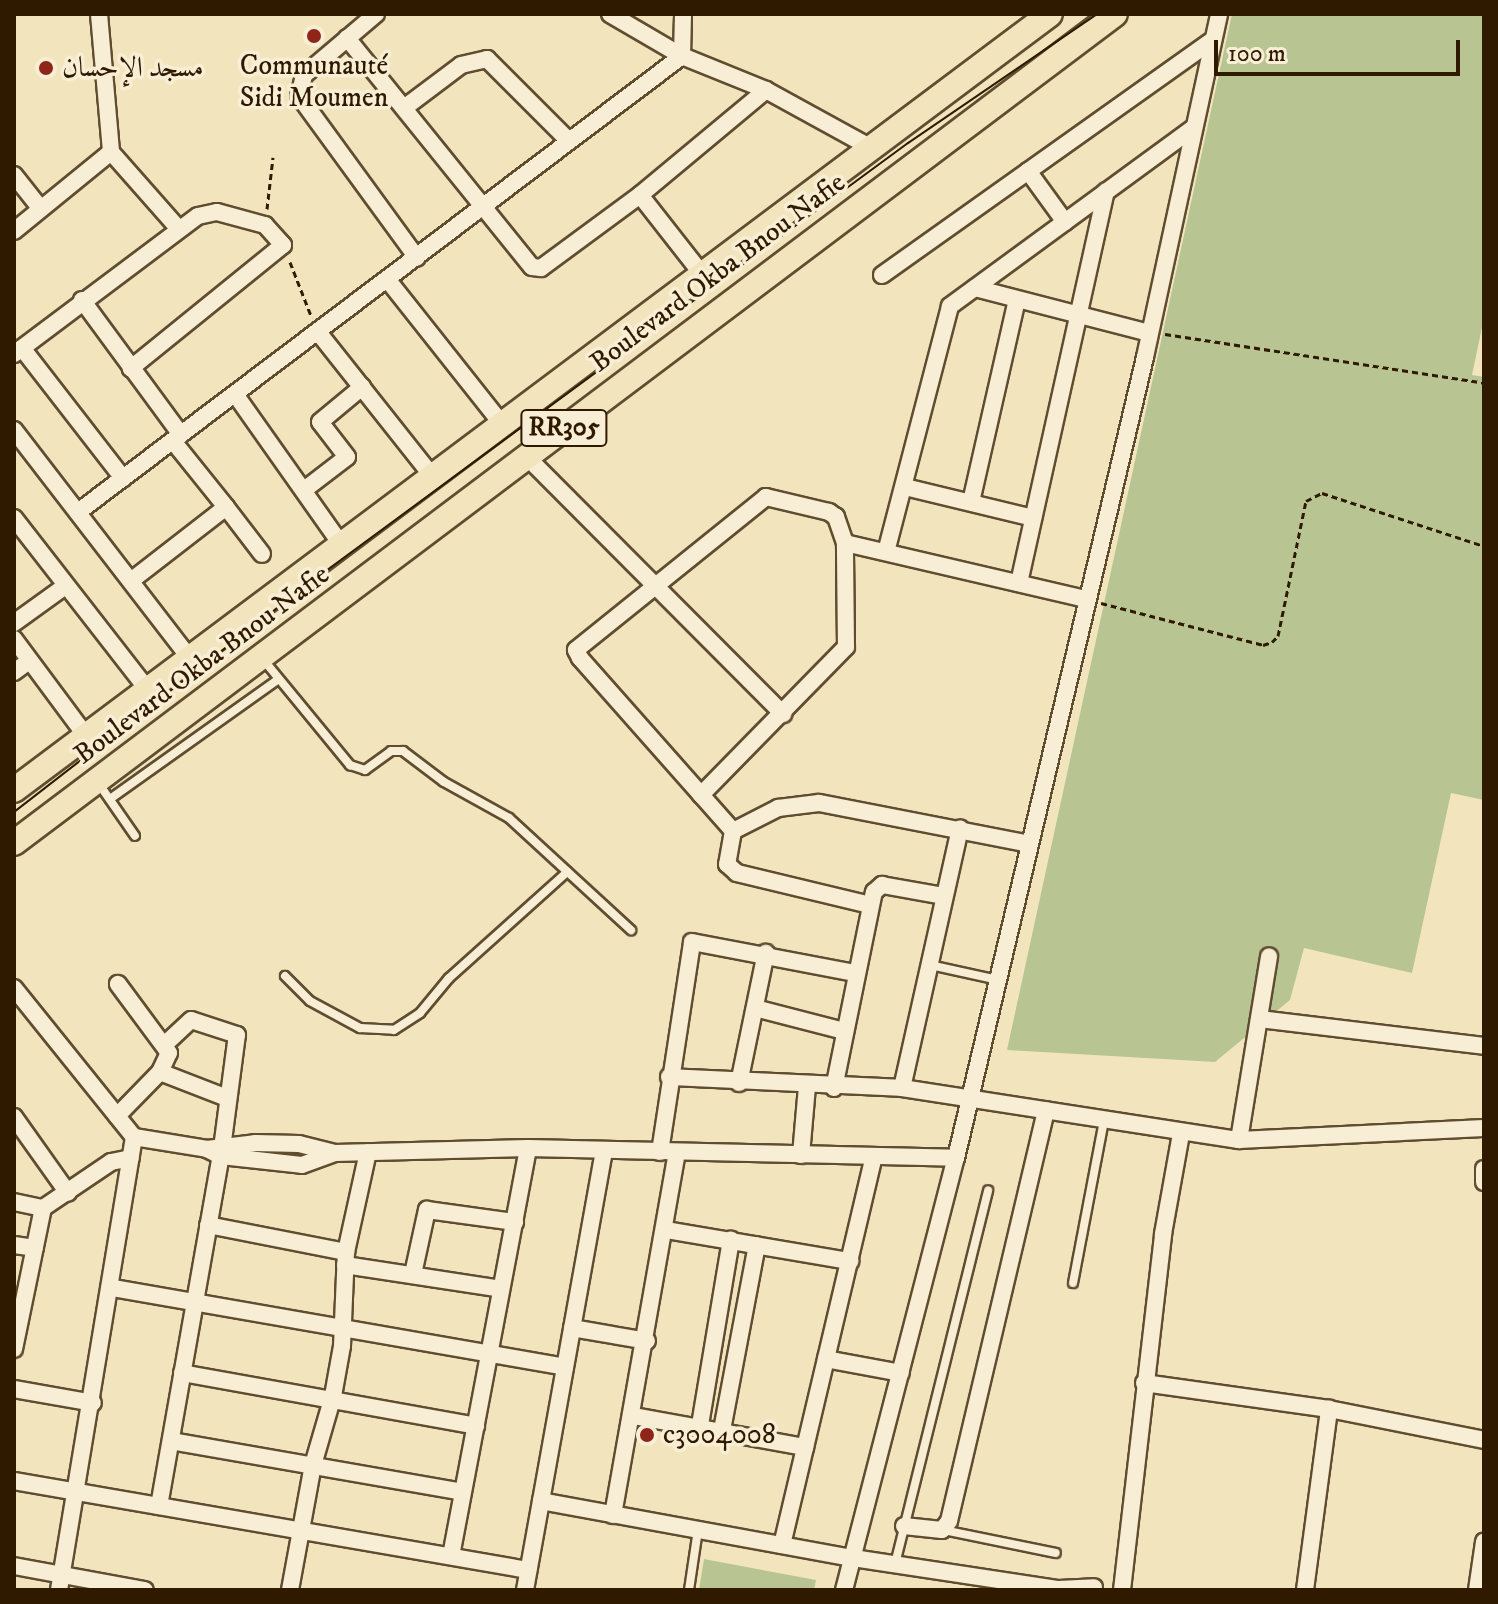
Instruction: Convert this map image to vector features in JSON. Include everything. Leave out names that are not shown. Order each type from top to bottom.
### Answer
[{"type":"main road","name":"Boulevard Okba Bnou Nafie","points":[[14,790],[868,146],[1050,14]]},
{"type":"main road","name":"Boulevard Okba Bnou Nafie","points":[[14,843],[104,791],[262,657],[1115,14]]},
{"type":"street","points":[[99,14],[111,152],[178,228]]},
{"type":"street","points":[[376,14],[304,75],[299,96],[417,258]]},
{"type":"street","points":[[610,14],[682,56],[766,90],[868,146]]},
{"type":"street","points":[[682,56],[683,14]]},
{"type":"street","points":[[844,1590],[956,1158],[1149,333],[1210,42],[1219,14]]},
{"type":"street","points":[[347,38],[532,267],[541,268],[640,195],[766,90]]},
{"type":"street","points":[[882,275],[1210,42]]},
{"type":"street","points":[[78,512],[682,56]]},
{"type":"street","points":[[404,108],[461,65],[487,59],[569,141]]},
{"type":"street","points":[[886,552],[905,487],[947,312],[975,288],[1193,128]]},
{"type":"street","points":[[14,231],[111,152]]},
{"type":"street","points":[[1028,171],[1065,222]]},
{"type":"street","points":[[14,175],[41,209]]},
{"type":"street","points":[[1019,583],[1106,192]]},
{"type":"street","points":[[640,195],[702,274]]},
{"type":"street","points":[[123,478],[18,351],[178,228],[217,212],[265,225],[283,245],[131,368]]},
{"type":"street","points":[[387,279],[502,424]]},
{"type":"street","points":[[975,288],[1149,333]]},
{"type":"street","points":[[82,300],[262,554]]},
{"type":"street","points":[[971,502],[1017,300]]},
{"type":"street","points":[[318,332],[433,477]]},
{"type":"street","points":[[304,490],[347,457],[320,422],[362,387]]},
{"type":"street","points":[[235,394],[340,543]]},
{"type":"street","points":[[14,430],[189,657]]},
{"type":"street","points":[[527,457],[783,714]]},
{"type":"street","points":[[905,487],[1033,518]]},
{"type":"street","points":[[701,795],[846,647],[845,543],[836,517],[829,512],[766,497],[576,650],[701,795],[733,831]]},
{"type":"street","points":[[132,580],[226,507]]},
{"type":"street","points":[[14,518],[64,587],[147,689]]},
{"type":"street","points":[[845,543],[1086,599]]},
{"type":"street","points":[[14,623],[64,587]]},
{"type":"street","points":[[14,639],[86,736]]},
{"type":"street","points":[[14,672],[29,661]]},
{"type":"street","points":[[733,831],[778,808],[819,803],[960,828],[1029,844]]},
{"type":"street","points":[[902,1088],[960,828]]},
{"type":"street","points":[[733,831],[727,864],[737,873],[870,905]]},
{"type":"street","points":[[834,1088],[854,973],[870,905],[882,885],[943,896]]},
{"type":"street","points":[[613,1515],[634,1416],[666,1230],[669,1077],[692,942],[766,953],[854,973]]},
{"type":"street","points":[[739,1083],[766,953]]},
{"type":"street","points":[[1239,1140],[1269,956]]},
{"type":"street","points":[[117,1116],[169,1060],[165,1044],[118,984]]},
{"type":"street","points":[[14,988],[134,1137],[302,1165],[335,1153],[528,1148],[956,1158]]},
{"type":"street","points":[[755,1008],[844,1031]]},
{"type":"street","points":[[1259,1019],[1484,1046]]},
{"type":"street","points":[[159,1506],[236,1047],[231,1030],[191,1020],[165,1044]]},
{"type":"street","points":[[160,1072],[227,1098]]},
{"type":"street","points":[[669,1077],[834,1088],[902,1088],[1181,1134],[1239,1140],[1484,1128]]},
{"type":"street","points":[[801,1155],[807,1086]]},
{"type":"street","points":[[904,1526],[942,1530],[949,1521],[1046,1110]]},
{"type":"street","points":[[14,1117],[68,1193]]},
{"type":"street","points":[[541,1501],[853,1558],[1059,1589],[1123,1585],[1144,1383],[1181,1134]]},
{"type":"street","points":[[61,1582],[113,1288],[134,1137]]},
{"type":"street","points":[[451,1556],[528,1148]]},
{"type":"street","points":[[290,1590],[313,1465],[333,1396],[346,1258],[368,1152]]},
{"type":"street","points":[[525,1590],[604,1152]]},
{"type":"street","points":[[782,1545],[874,1157]]},
{"type":"street","points":[[14,1202],[43,1208],[111,1162],[131,1158]]},
{"type":"street","points":[[1484,1169],[1484,1182]]},
{"type":"street","points":[[14,1349],[17,1319],[43,1208]]},
{"type":"street","points":[[413,1274],[427,1210],[515,1222]]},
{"type":"street","points":[[208,1225],[413,1274],[501,1289]]},
{"type":"street","points":[[666,1230],[850,1261]]},
{"type":"street","points":[[700,1425],[731,1240]]},
{"type":"street","points":[[14,1245],[35,1248]]},
{"type":"street","points":[[722,1430],[757,1245]]},
{"type":"street","points":[[113,1288],[565,1367]]},
{"type":"street","points":[[572,1328],[647,1341]]},
{"type":"street","points":[[826,1359],[901,1373]]},
{"type":"street","points":[[182,1373],[333,1396],[476,1426]]},
{"type":"street","points":[[1144,1383],[1329,1409],[1484,1440]]},
{"type":"street","points":[[14,1389],[93,1403]]},
{"type":"street","points":[[1305,1590],[1329,1409]]},
{"type":"street","points":[[634,1416],[700,1425],[805,1447]]},
{"type":"street","points":[[171,1441],[463,1492]]},
{"type":"street","points":[[14,1481],[300,1534],[528,1570]]},
{"type":"street","points":[[1477,1590],[1484,1542]]},
{"type":"street","points":[[14,1566],[61,1582],[145,1590]]},
{"type":"lane","points":[[262,657],[350,765],[365,770],[391,751],[403,751],[444,782],[509,818],[631,930]]},
{"type":"lane","points":[[135,836],[104,791],[279,679]]},
{"type":"lane","points":[[285,976],[310,1001],[360,1028],[394,1030],[420,1013],[449,978],[567,872]]},
{"type":"lane","points":[[929,965],[998,980]]},
{"type":"lane","points":[[1073,1283],[1104,1121]]},
{"type":"lane","points":[[895,1564],[988,1190]]},
{"type":"lane","points":[[689,1590],[698,1530]]},
{"type":"lane","points":[[942,1530],[1056,1553]]},
{"type":"path","points":[[265,225],[273,157]]},
{"type":"path","points":[[283,245],[318,332]]},
{"type":"path","points":[[1149,333],[1195,335],[1484,383]]},
{"type":"path","points":[[1086,599],[1263,645],[1272,642],[1278,636],[1306,501],[1322,493],[1484,546]]},
{"type":"green space","points":[[1232,14],[1484,14],[1484,318],[1472,375],[1484,377],[1484,800],[1451,793],[1412,973],[1304,948],[1290,1000],[1215,1062],[1007,1050]]},
{"type":"green space","points":[[704,1559],[816,1580],[814,1590],[699,1590]]},
{"type":"tram line","points":[[14,812],[304,587],[908,143],[1097,14]]},
{"type":"place","name":"Communauté Sidi Moumen","points":[[314,36]]},
{"type":"place","name":"مسجد الإحسان","points":[[46,68]]},
{"type":"place","name":"c3004008","points":[[647,1435]]}]
